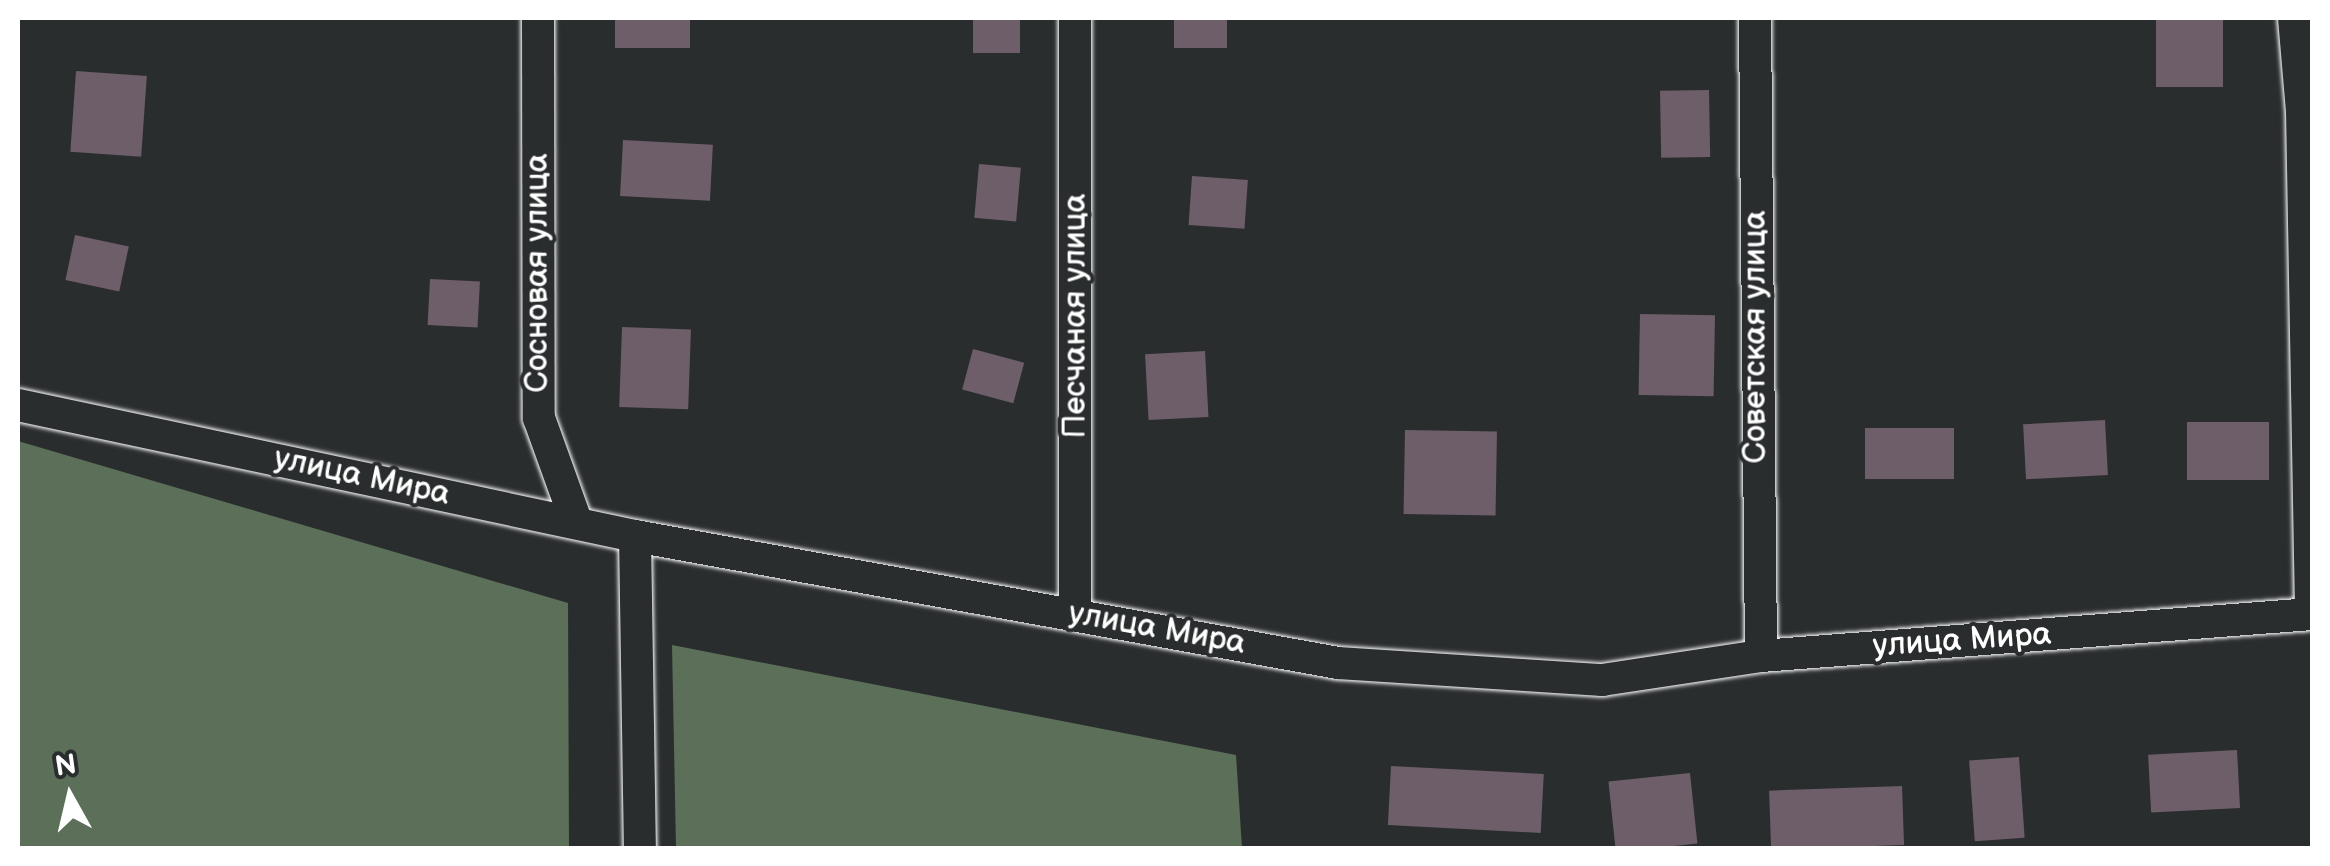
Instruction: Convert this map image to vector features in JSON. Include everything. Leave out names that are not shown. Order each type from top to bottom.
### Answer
[{"type":"street","name":"Сосновая улица","points":[[538,18],[538,418],[576,521]]},
{"type":"street","name":"Песчаная улица","points":[[1075,614],[1076,18]]},
{"type":"street","name":"Советская улица","points":[[1755,18],[1760,656]]},
{"type":"street","points":[[2294,18],[2302,111],[2312,614]]},
{"type":"street","name":"улица Мира","points":[[18,405],[635,536],[1338,662],[1602,680],[1760,656],[2312,614]]},
{"type":"street","points":[[635,536],[640,848]]},
{"type":"green space","points":[[18,441],[568,603],[569,848],[18,848]]},
{"type":"green space","points":[[672,645],[1236,755],[1242,848],[676,848]]},
{"type":"building","points":[[615,18],[690,18],[690,48],[615,48]]},
{"type":"building","points":[[973,18],[1020,18],[1020,53],[973,53]]},
{"type":"building","points":[[1174,18],[1227,18],[1227,48],[1174,48]]},
{"type":"building","points":[[2156,18],[2223,18],[2223,87],[2156,87]]},
{"type":"building","points":[[76,71],[147,76],[141,157],[70,152]]},
{"type":"building","points":[[1709,90],[1710,157],[1661,158],[1660,91]]},
{"type":"building","points":[[623,140],[713,145],[710,201],[620,196]]},
{"type":"building","points":[[979,164],[1021,168],[1016,221],[974,218]]},
{"type":"building","points":[[1192,176],[1248,180],[1244,229],[1189,225]]},
{"type":"building","points":[[75,235],[129,246],[119,291],[65,280]]},
{"type":"building","points":[[430,279],[480,282],[478,328],[428,325]]},
{"type":"building","points":[[1640,314],[1715,315],[1714,396],[1639,395]]},
{"type":"building","points":[[622,327],[691,329],[688,409],[619,407]]},
{"type":"building","points":[[973,349],[1024,363],[1013,403],[962,390]]},
{"type":"building","points":[[1205,351],[1208,417],[1149,420],[1145,354]]},
{"type":"building","points":[[2105,420],[2108,475],[2026,479],[2023,424]]},
{"type":"building","points":[[2187,422],[2269,422],[2269,480],[2187,480]]},
{"type":"building","points":[[1865,428],[1954,428],[1954,479],[1865,479]]},
{"type":"building","points":[[1405,430],[1497,432],[1496,516],[1404,514]]},
{"type":"building","points":[[2237,750],[2240,808],[2151,813],[2148,755]]},
{"type":"building","points":[[2019,757],[2025,838],[1975,841],[1969,760]]},
{"type":"building","points":[[1391,766],[1544,774],[1541,833],[1388,825]]},
{"type":"building","points":[[1690,773],[1697,844],[1615,848],[1608,782]]},
{"type":"building","points":[[1902,786],[1904,845],[1771,848],[1769,791]]}]
